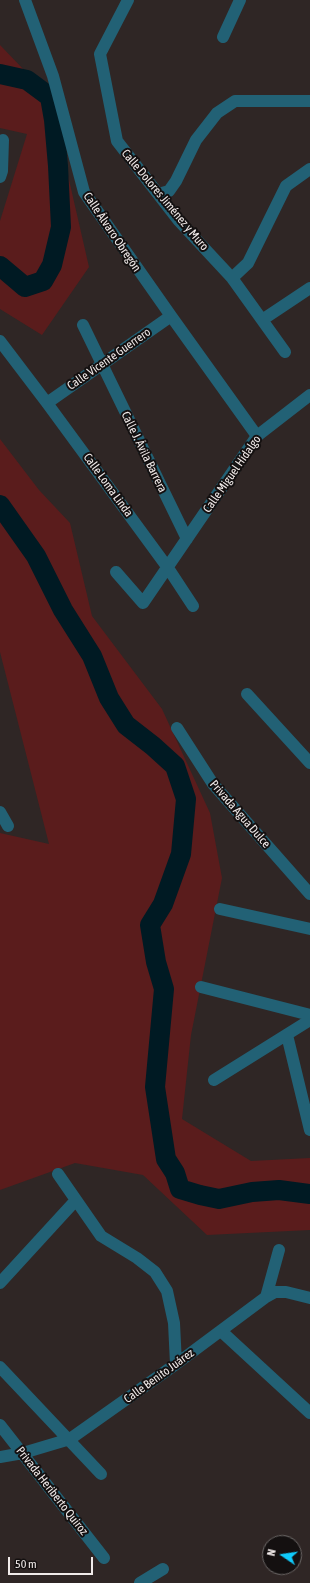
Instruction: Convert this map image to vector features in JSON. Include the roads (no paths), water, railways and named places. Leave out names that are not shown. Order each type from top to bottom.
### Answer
[{"type":"street","name":"Calle Álvaro Obregón","points":[[25,0],[52,76],[84,192],[170,316],[257,436]]},
{"type":"street","name":"Calle Dolores Jiménez y Muro","points":[[128,0],[100,54],[117,141],[179,221],[232,278],[285,352]]},
{"type":"street","points":[[223,36],[240,0]]},
{"type":"street","points":[[158,194],[169,190],[176,181],[196,140],[217,113],[235,101],[310,102]]},
{"type":"street","points":[[0,177],[2,171],[3,140]]},
{"type":"street","points":[[232,278],[248,263],[286,186],[310,169]]},
{"type":"street","points":[[262,320],[310,288]]},
{"type":"street","name":"Calle Vicente Guerrero","points":[[47,403],[170,316]]},
{"type":"street","name":"Calle J. Ávila Barrera","points":[[83,325],[101,365],[187,539]]},
{"type":"street","name":"Calle Loma Linda","points":[[0,341],[168,568],[193,606]]},
{"type":"street","name":"Calle Miguel Hidalgo","points":[[116,572],[143,603],[257,436],[310,395]]},
{"type":"street","points":[[247,694],[310,763]]},
{"type":"street","name":"Privada Agua Dulce","points":[[177,728],[213,784],[310,894]]},
{"type":"street","points":[[0,812],[8,826]]},
{"type":"street","points":[[220,909],[310,929]]},
{"type":"street","points":[[201,987],[310,1014]]},
{"type":"street","points":[[214,1080],[310,1020]]},
{"type":"street","points":[[287,1035],[310,1130]]},
{"type":"street","points":[[58,1174],[101,1236],[137,1258],[155,1272],[167,1291],[174,1324],[176,1364]]},
{"type":"street","points":[[0,1283],[76,1200]]},
{"type":"street","points":[[266,1297],[279,1250]]},
{"type":"street","points":[[266,1297],[275,1292],[286,1292],[310,1298]]},
{"type":"street","name":"Calle Benito Juárez","points":[[0,1457],[23,1453],[70,1439],[176,1364],[266,1297]]},
{"type":"street","points":[[220,1331],[310,1413]]},
{"type":"street","points":[[0,1367],[70,1439],[101,1474]]},
{"type":"street","name":"Privada Heriberto Quiroz","points":[[0,1425],[104,1558]]},
{"type":"street","points":[[140,1583],[163,1569]]},
{"type":"waterway","points":[[0,74],[27,80],[50,97],[54,120],[58,166],[61,227],[52,265],[43,281],[25,287],[0,266]]},
{"type":"waterway","points":[[0,505],[36,556],[63,610],[92,656],[109,698],[126,725],[153,746],[175,766],[186,799],[181,854],[163,904],[150,925],[156,962],[164,989],[155,1087],[166,1159],[175,1173],[180,1189],[200,1195],[219,1199],[252,1192],[279,1190],[310,1194]]}]
